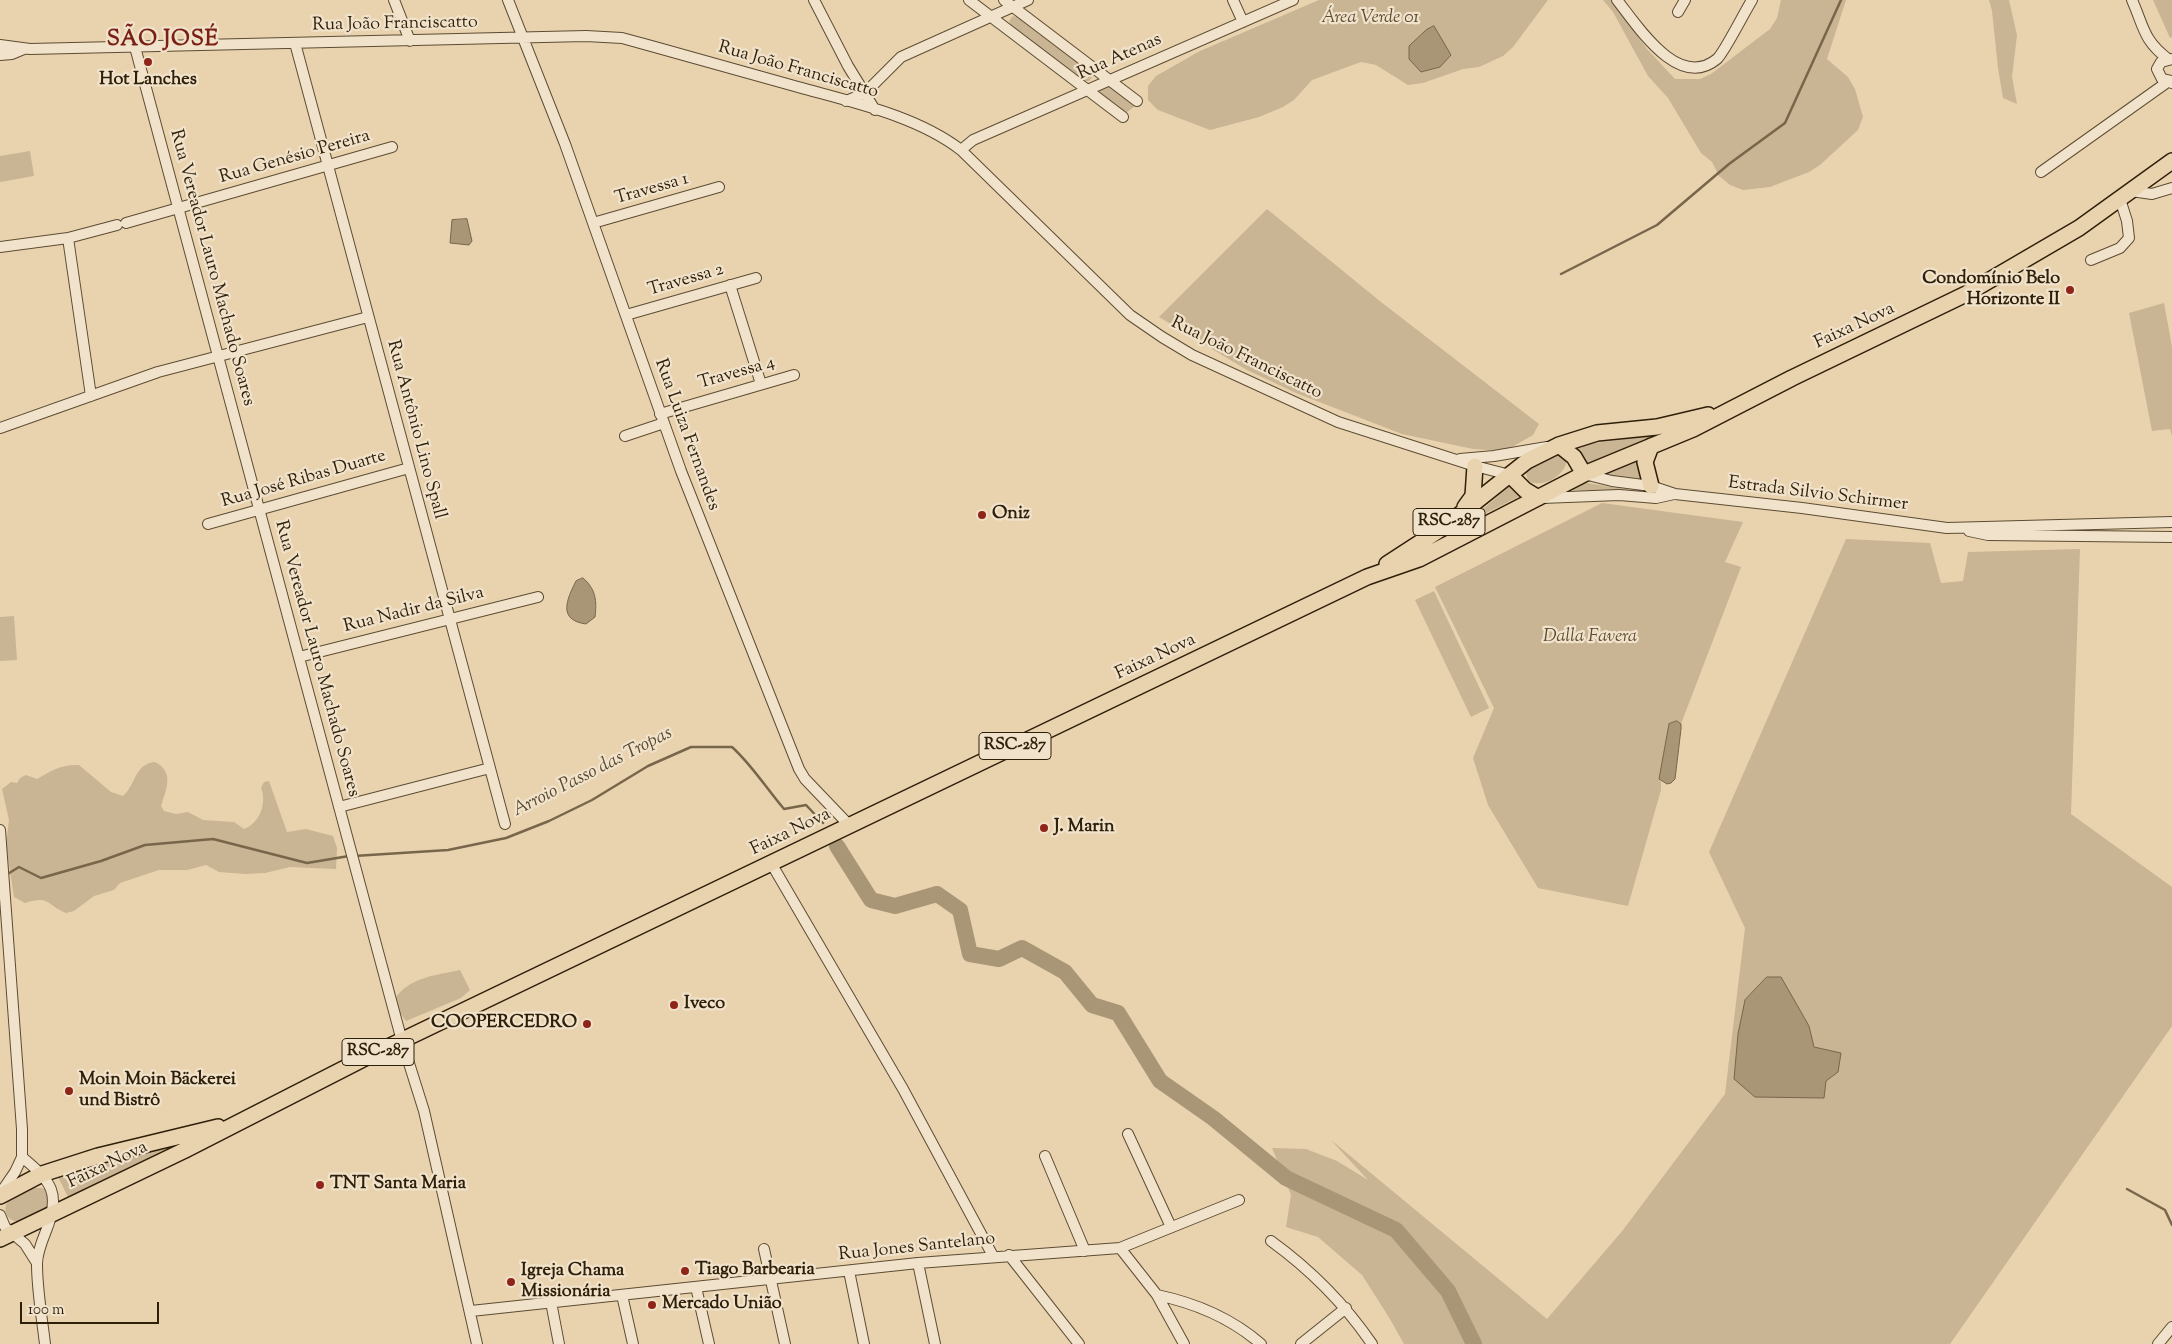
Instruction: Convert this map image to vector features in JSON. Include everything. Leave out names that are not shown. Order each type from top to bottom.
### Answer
[{"type":"highway","name":"Faixa Nova","points":[[6,1237],[402,1041],[770,863],[1367,577],[1419,558],[1584,474],[1693,429],[1966,294],[2079,228],[2172,161]]},
{"type":"highway","name":"Faixa Nova","points":[[1367,577],[1444,527],[1527,461],[1559,445],[1597,434],[1657,427],[1729,410]]},
{"type":"highway","points":[[1559,445],[1574,457],[1584,474]]},
{"type":"highway","points":[[1651,446],[1645,462],[1651,486]]},
{"type":"highway","points":[[1462,512],[1473,496],[1476,466]]},
{"type":"highway","points":[[1510,475],[1525,490],[1538,498]]},
{"type":"highway","name":"Faixa Nova","points":[[0,1195],[42,1174],[98,1156],[197,1131],[232,1125]]},
{"type":"street","points":[[394,0],[410,41]]},
{"type":"street","name":"Rua Luiza Fernandes","points":[[508,0],[566,144],[680,471],[799,769],[805,779],[849,825]]},
{"type":"street","points":[[814,0],[848,66],[875,110]]},
{"type":"street","points":[[969,0],[1124,117]]},
{"type":"street","points":[[1004,0],[1137,101]]},
{"type":"street","points":[[846,101],[865,93],[901,56],[1028,0]]},
{"type":"street","points":[[1233,0],[1243,22]]},
{"type":"street","name":"Rua Atenas","points":[[961,150],[973,140],[1294,0]]},
{"type":"street","points":[[1617,0],[1656,48],[1680,66],[1700,67],[1717,59],[1752,0]]},
{"type":"street","points":[[1678,12],[1685,0]]},
{"type":"street","points":[[2132,0],[2143,30],[2154,48],[2162,79],[2171,82]]},
{"type":"street","name":"Rua João Franciscatto","points":[[0,45],[24,49],[586,36],[622,38],[846,101],[938,134],[961,150],[1130,315],[1162,337],[1201,359],[1338,422],[1510,475]]},
{"type":"street","name":"Rua Antônio Lino Spall","points":[[295,43],[505,824]]},
{"type":"street","name":"Rua Vereador Lauro Machado Soares","points":[[135,47],[402,1041],[424,1111],[478,1344]]},
{"type":"street","points":[[2146,99],[2158,69],[2170,59],[2154,48]]},
{"type":"street","name":"Rua João Franciscatto","points":[[0,55],[12,54],[24,49]]},
{"type":"street","points":[[2041,172],[2171,82]]},
{"type":"street","name":"Rua Genésio Pereira","points":[[0,247],[68,238],[178,209],[392,147]]},
{"type":"street","name":"Travessa 1","points":[[594,224],[719,187]]},
{"type":"street","points":[[2091,260],[2120,248],[2129,238],[2126,195],[2152,194],[2172,188]]},
{"type":"street","points":[[68,238],[91,396]]},
{"type":"street","name":"Travessa 2","points":[[626,315],[756,278]]},
{"type":"street","points":[[730,285],[761,384]]},
{"type":"street","points":[[0,428],[158,372],[368,317]]},
{"type":"street","name":"Travessa 4","points":[[624,436],[662,418],[761,384],[794,375]]},
{"type":"street","name":"Rua João Franciscatto","points":[[1459,460],[1559,445]]},
{"type":"street","name":"Rua José Ribas Duarte","points":[[208,524],[409,468]]},
{"type":"street","name":"Estrada Silvio Schirmer","points":[[1584,474],[1612,482],[1651,486],[1675,494],[1956,528],[1988,535],[2172,536]]},
{"type":"street","name":"Estrada Silvio Schirmer","points":[[1538,498],[1619,495],[1656,498],[1675,494]]},
{"type":"street","name":"Estrada Silvio Schirmer","points":[[1956,528],[2172,522]]},
{"type":"street","name":"Rua Nadir da Silva","points":[[298,656],[538,597]]},
{"type":"street","points":[[339,807],[490,768]]},
{"type":"street","points":[[0,830],[22,1129],[22,1157],[0,1195]]},
{"type":"street","points":[[770,863],[903,1090],[993,1256]]},
{"type":"street","points":[[1128,1134],[1171,1228]]},
{"type":"street","points":[[1045,1156],[1085,1251]]},
{"type":"street","points":[[22,1157],[42,1174],[51,1188],[54,1199],[53,1213],[40,1245],[37,1263],[45,1344]]},
{"type":"street","name":"Rua Jones Santelano","points":[[471,1311],[918,1263],[1120,1248],[1239,1200]]},
{"type":"street","points":[[0,1215],[6,1237],[25,1244],[37,1263]]},
{"type":"street","points":[[1271,1241],[1305,1268],[1346,1308],[1372,1344]]},
{"type":"street","points":[[1120,1248],[1157,1295],[1184,1344]]},
{"type":"street","points":[[764,1249],[785,1344]]},
{"type":"street","points":[[1009,1255],[1079,1344]]},
{"type":"street","points":[[918,1263],[935,1344]]},
{"type":"street","points":[[849,1270],[864,1344]]},
{"type":"street","points":[[696,1287],[709,1344]]},
{"type":"street","points":[[622,1295],[632,1344]]},
{"type":"street","points":[[1157,1295],[1186,1302],[1214,1314],[1242,1330],[1261,1344]]},
{"type":"street","points":[[551,1302],[559,1344]]},
{"type":"street","points":[[1301,1344],[1346,1308]]},
{"type":"street","points":[[2158,1344],[2172,1327]]},
{"type":"green space","name":"Área Verde 01","points":[[1319,0],[1548,0],[1513,47],[1503,56],[1479,67],[1463,69],[1423,83],[1408,85],[1376,65],[1361,62],[1312,80],[1294,100],[1283,107],[1259,117],[1210,130],[1158,110],[1148,100],[1148,86],[1156,76],[1200,51]]},
{"type":"green space","points":[[1603,0],[1611,0],[1613,2],[1647,49],[1675,79],[1700,79],[1711,74],[1770,29],[1777,18],[1781,0],[1846,0],[1827,59],[1848,77],[1855,89],[1863,117],[1858,130],[1820,165],[1809,172],[1770,187],[1743,190],[1730,185],[1719,176],[1712,162],[1701,153],[1668,98],[1648,76],[1613,12]]},
{"type":"green space","points":[[1989,0],[2009,0],[2017,35],[2012,77],[2017,104],[2003,98]]},
{"type":"green space","points":[[2153,0],[2172,0],[2172,37],[2170,38]]},
{"type":"green space","points":[[1013,16],[1023,19],[1092,72],[1092,77],[1089,81],[1085,81],[1012,27],[1009,21]]},
{"type":"green space","points":[[1105,86],[1108,86],[1136,105],[1126,113],[1101,96],[1100,91]]},
{"type":"green space","points":[[30,151],[34,176],[0,182],[0,156]]},
{"type":"green space","points":[[1267,209],[1381,302],[1539,424],[1533,435],[1505,451],[1473,449],[1402,434],[1296,393],[1247,370],[1159,317]]},
{"type":"green space","points":[[2164,303],[2172,347],[2172,436],[2170,429],[2152,431],[2129,313]]},
{"type":"green space","points":[[1657,435],[1586,464],[1572,446]]},
{"type":"green space","points":[[1556,453],[1563,455],[1567,459],[1566,465],[1558,475],[1547,482],[1534,483],[1528,481],[1526,473],[1529,467]]},
{"type":"green space","points":[[1641,457],[1644,481],[1600,475]]},
{"type":"green space","points":[[1582,482],[1635,491],[1566,490]]},
{"type":"green space","points":[[1512,484],[1522,495],[1443,535],[1483,509]]},
{"type":"green space","name":"Dalla Favera","points":[[1602,503],[1743,522],[1725,562],[1741,567],[1681,724],[1676,721],[1659,779],[1661,790],[1628,906],[1538,888],[1488,805],[1473,758],[1494,708],[1435,587]]},
{"type":"green space","points":[[1846,539],[1930,543],[1941,583],[1963,581],[1968,552],[2080,549],[2071,814],[2172,887],[2172,1026],[1950,1344],[1404,1344],[1362,1275],[1318,1237],[1286,1227],[1291,1195],[1272,1148],[1306,1149],[1337,1161],[1368,1180],[1331,1140],[1547,1319],[1623,1230],[1725,1094],[1745,928],[1709,852]]},
{"type":"green space","points":[[1434,591],[1489,708],[1471,717],[1415,600]]},
{"type":"green space","points":[[14,616],[17,660],[0,661],[0,617]]},
{"type":"green space","points":[[155,762],[161,766],[167,776],[167,788],[161,806],[164,811],[176,814],[188,812],[203,820],[234,822],[244,829],[254,822],[261,812],[263,794],[261,788],[264,782],[269,781],[287,832],[306,829],[333,836],[337,848],[336,869],[290,867],[265,873],[245,874],[219,872],[206,865],[187,870],[159,870],[120,883],[114,890],[94,896],[74,911],[66,913],[44,901],[39,900],[25,903],[14,897],[6,845],[9,820],[2,789],[11,782],[17,783],[20,778],[26,775],[37,779],[61,767],[79,765],[111,792],[123,796],[139,771],[148,764]]},
{"type":"green space","points":[[460,970],[470,990],[461,998],[406,1021],[400,1013],[396,997],[402,990],[425,978]]},
{"type":"green space","points":[[199,1135],[68,1197],[57,1175]]},
{"type":"green space","points":[[31,1188],[42,1188],[47,1191],[51,1203],[40,1213],[30,1218],[21,1221],[12,1220],[7,1215],[6,1205],[14,1196]]},
{"type":"shaded area","points":[[1434,26],[1451,55],[1440,67],[1421,72],[1409,59],[1409,46],[1426,30]]},
{"type":"shaded area","points":[[467,219],[472,241],[469,245],[450,243],[452,220]]},
{"type":"shaded area","points":[[583,578],[591,586],[596,601],[595,617],[586,624],[571,618],[567,608],[576,581]]},
{"type":"shaded area","points":[[1677,721],[1681,724],[1681,729],[1675,779],[1667,784],[1659,779],[1669,724]]},
{"type":"shaded area","points":[[1767,977],[1781,977],[1809,1026],[1814,1047],[1841,1053],[1838,1072],[1826,1081],[1824,1098],[1755,1097],[1734,1079],[1738,1034],[1745,1000]]},
{"type":"waterway","points":[[1561,274],[1657,225],[1729,164],[1785,123],[1841,0]]},
{"type":"waterway","name":"Arroio Passo das Tropas","points":[[354,856],[448,850],[506,838],[549,821],[592,800],[648,766],[691,747],[732,747],[784,809],[806,805],[823,823]]},
{"type":"waterway","name":"Arroio Passo das Tropas","points":[[6,875],[19,867],[41,878],[101,861],[145,845],[213,839],[307,863],[349,856]]},
{"type":"waterway","name":"Arroio Passo das Tropas","points":[[837,846],[871,900],[895,906],[937,894],[960,910],[970,954],[999,959],[1022,948],[1065,972],[1092,1005],[1118,1013],[1160,1081],[1213,1118],[1286,1178],[1396,1230],[1448,1291],[1474,1344]]},
{"type":"waterway","points":[[2127,1189],[2165,1210],[2172,1225]]},
{"type":"place","name":"Hot Lanches","points":[[148,62]]},
{"type":"place","name":"Condomínio Belo Horizonte II","points":[[2070,290]]},
{"type":"place","name":"Oniz","points":[[982,515]]},
{"type":"place","name":"J. Marin","points":[[1044,828]]},
{"type":"place","name":"Iveco","points":[[674,1005]]},
{"type":"place","name":"COOPERCEDRO","points":[[587,1024]]},
{"type":"place","name":"Moin Moin Bäckerei und Bistrô","points":[[69,1091]]},
{"type":"place","name":"TNT Santa Maria","points":[[320,1185]]},
{"type":"place","name":"Tiago Barbearia","points":[[685,1271]]},
{"type":"place","name":"Igreja Chama Missionária","points":[[511,1282]]},
{"type":"place","name":"Mercado União","points":[[652,1305]]},
{"type":"district","name":"SÃO JOSÉ","points":[[163,41]]}]
